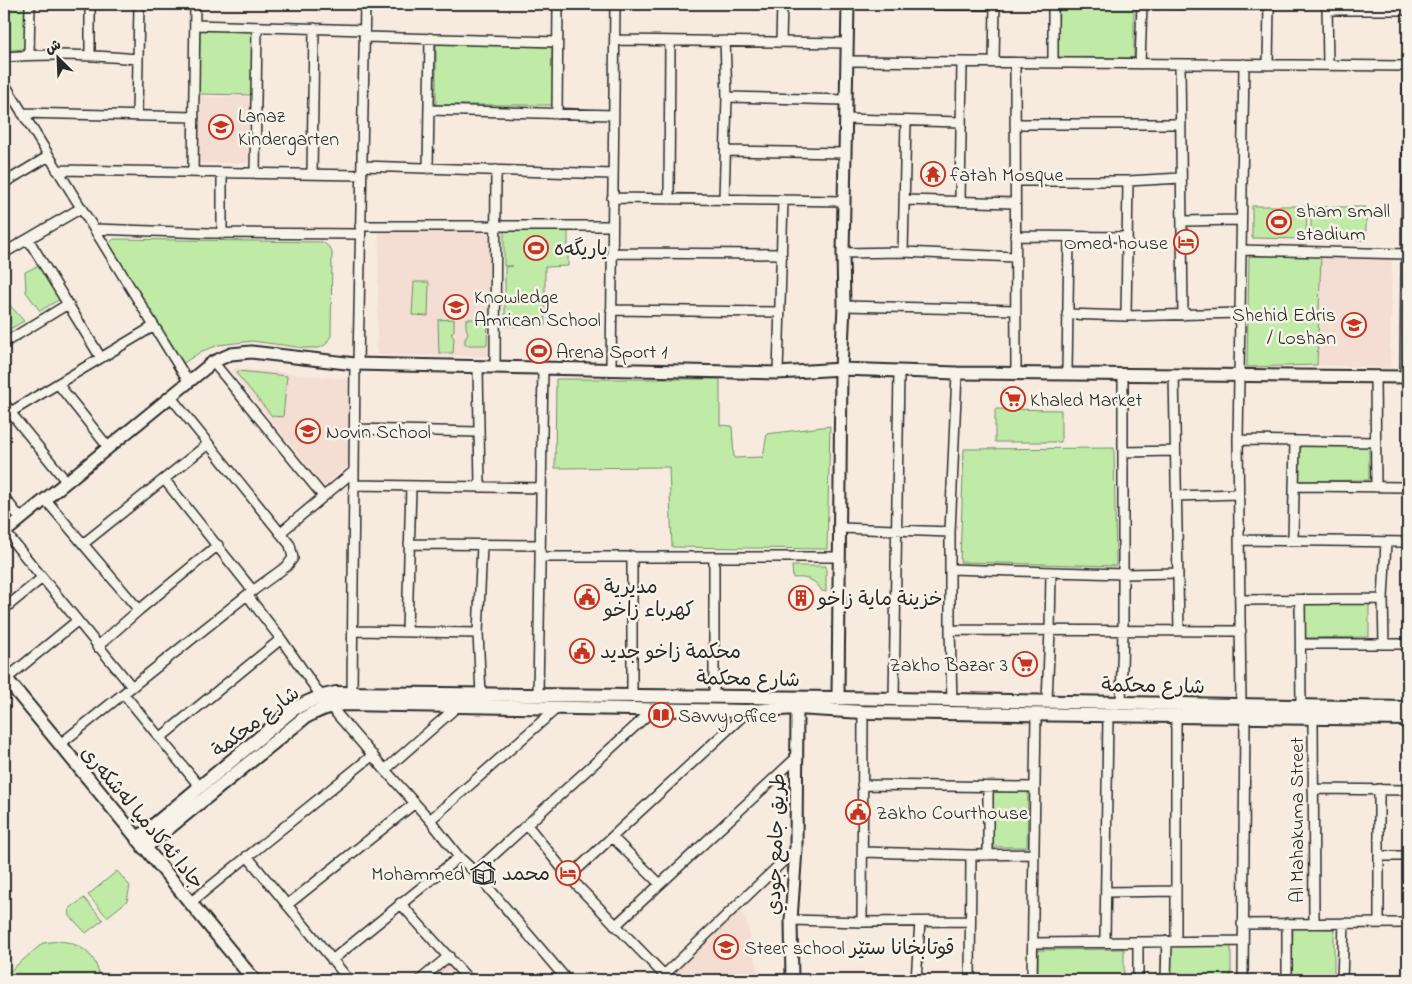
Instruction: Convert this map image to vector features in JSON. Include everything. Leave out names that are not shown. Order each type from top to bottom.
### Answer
[{"type":"main road","name":"جادا ئه‌كادميا له‌شكه‌رى","points":[[5,678],[254,980]]},
{"type":"main road","name":"شارع محكمة","points":[[141,844],[200,787],[294,710],[307,701],[336,693],[1047,701],[1121,703],[1243,711],[1313,718],[1360,712]]},
{"type":"main road","points":[[583,695],[583,709]]},
{"type":"main road","name":"شارع محكمة","points":[[141,844],[304,718],[316,711],[343,704],[748,711],[797,708],[863,712],[1176,716],[1301,707],[1380,713],[1408,718]]},
{"type":"main road","name":"شارع محكمة","points":[[1380,713],[1408,708]]},
{"type":"street","points":[[29,55],[30,4]]},
{"type":"street","points":[[90,4],[90,55]]},
{"type":"street","points":[[137,115],[139,4]]},
{"type":"street","points":[[193,172],[195,4]]},
{"type":"street","points":[[352,693],[354,471],[365,4]]},
{"type":"street","points":[[557,114],[558,4]]},
{"type":"street","points":[[611,370],[615,4]]},
{"type":"street","points":[[781,42],[782,4]]},
{"type":"street","points":[[838,698],[841,369],[844,306],[845,100],[848,4]]},
{"type":"street","points":[[890,4],[995,4],[994,62]]},
{"type":"street","points":[[1052,63],[1053,4]]},
{"type":"street","points":[[1140,64],[1142,4]]},
{"type":"street","points":[[1176,4],[1269,4],[1268,65]]},
{"type":"street","points":[[1328,65],[1327,7],[1408,10]]},
{"type":"street","points":[[195,25],[314,28],[430,38],[557,42]]},
{"type":"street","points":[[255,173],[257,27]]},
{"type":"street","points":[[312,174],[314,28]]},
{"type":"street","points":[[428,169],[430,38]]},
{"type":"street","points":[[614,40],[847,42]]},
{"type":"street","points":[[669,199],[670,41]]},
{"type":"street","points":[[724,199],[727,97],[725,41]]},
{"type":"street","points":[[4,57],[90,55],[138,59]]},
{"type":"street","points":[[132,688],[4,532],[188,381],[213,362],[231,354],[251,352],[357,364],[611,370],[778,373],[841,369],[956,373],[1406,377],[1408,66],[847,61]]},
{"type":"street","points":[[960,202],[962,62]]},
{"type":"street","points":[[1015,63],[1016,373]]},
{"type":"street","points":[[1180,64],[1183,315]]},
{"type":"street","points":[[1243,980],[1243,711],[1240,631],[1238,440],[1244,64]]},
{"type":"street","points":[[4,83],[188,381]]},
{"type":"street","points":[[727,97],[845,100]]},
{"type":"street","points":[[429,110],[613,116]]},
{"type":"street","points":[[22,113],[194,117]]},
{"type":"street","points":[[846,119],[961,122]]},
{"type":"street","points":[[904,252],[906,120]]},
{"type":"street","points":[[1015,124],[1181,124]]},
{"type":"street","points":[[726,151],[845,153]]},
{"type":"street","points":[[4,183],[49,156]]},
{"type":"street","points":[[58,170],[312,174],[428,169],[612,174]]},
{"type":"street","points":[[495,367],[496,170]]},
{"type":"street","points":[[222,173],[222,234]]},
{"type":"street","points":[[1015,181],[1128,181],[1182,178]]},
{"type":"street","points":[[1126,316],[1128,181]]},
{"type":"street","points":[[612,198],[844,202]]},
{"type":"street","points":[[778,373],[783,200]]},
{"type":"street","points":[[904,200],[1015,203]]},
{"type":"street","points":[[4,253],[81,208]]},
{"type":"street","points":[[1182,221],[1241,220]]},
{"type":"street","points":[[94,229],[222,234],[495,226],[612,226]]},
{"type":"street","points":[[1016,236],[1127,237]]},
{"type":"street","points":[[1067,374],[1069,237]]},
{"type":"street","points":[[28,239],[101,358]]},
{"type":"street","points":[[1240,250],[1407,254]]},
{"type":"street","points":[[843,253],[904,252],[1016,257]]},
{"type":"street","points":[[612,253],[781,254]]},
{"type":"street","points":[[4,343],[68,304]]},
{"type":"street","points":[[844,306],[1015,310]]},
{"type":"street","points":[[611,310],[780,312]]},
{"type":"street","points":[[1067,314],[1126,316],[1240,313]]},
{"type":"street","points":[[7,414],[154,326]]},
{"type":"street","points":[[213,362],[323,496]]},
{"type":"street","points":[[478,367],[480,487]]},
{"type":"street","points":[[538,695],[543,368]]},
{"type":"street","points":[[894,699],[900,371]]},
{"type":"street","points":[[952,701],[950,532],[956,373]]},
{"type":"street","points":[[1121,703],[1124,630],[1122,374]]},
{"type":"street","points":[[1174,374],[1179,631]]},
{"type":"street","points":[[1375,377],[1376,487]]},
{"type":"street","points":[[58,384],[108,447]]},
{"type":"street","points":[[59,745],[250,593],[287,566],[293,558],[290,545],[170,396]]},
{"type":"street","points":[[4,402],[7,414],[66,481]]},
{"type":"street","points":[[355,429],[478,432]]},
{"type":"street","points":[[1238,440],[1376,442]]},
{"type":"street","points":[[1293,541],[1295,441]]},
{"type":"street","points":[[83,544],[208,444]]},
{"type":"street","points":[[1123,452],[1175,452]]},
{"type":"street","points":[[280,533],[354,471]]},
{"type":"street","points":[[164,478],[218,545],[321,696]]},
{"type":"street","points":[[354,485],[541,488]]},
{"type":"street","points":[[407,631],[411,486]]},
{"type":"street","points":[[1294,486],[1408,487]]},
{"type":"street","points":[[1176,496],[1238,494]]},
{"type":"street","points":[[4,497],[21,519]]},
{"type":"street","points":[[45,499],[139,610]]},
{"type":"street","points":[[840,528],[950,532]]},
{"type":"street","points":[[1239,540],[1408,542]]},
{"type":"street","points":[[1384,644],[1383,599],[1386,542]]},
{"type":"street","points":[[409,544],[540,545]]},
{"type":"street","points":[[97,647],[218,545]]},
{"type":"street","points":[[481,694],[478,634],[482,545]]},
{"type":"street","points":[[632,556],[632,695]]},
{"type":"street","points":[[540,557],[840,557]]},
{"type":"street","points":[[714,558],[714,696]]},
{"type":"street","points":[[950,569],[1123,574],[1178,573]]},
{"type":"street","points":[[1047,701],[1051,572]]},
{"type":"street","points":[[4,609],[42,578]]},
{"type":"street","points":[[1240,600],[1383,599]]},
{"type":"street","points":[[1300,600],[1301,707]]},
{"type":"street","points":[[5,678],[77,621]]},
{"type":"street","points":[[950,630],[1240,631]]},
{"type":"street","points":[[353,631],[478,634]]},
{"type":"street","points":[[160,738],[281,639]]},
{"type":"street","points":[[1301,644],[1408,644]]},
{"type":"street","points":[[124,694],[200,787]]},
{"type":"street","points":[[384,770],[459,705]]},
{"type":"street","points":[[330,706],[384,770],[430,820],[459,857],[568,980]]},
{"type":"street","name":"طريق جامع جودي","points":[[792,980],[791,920],[796,849],[797,708]]},
{"type":"street","points":[[430,820],[556,709]]},
{"type":"street","points":[[474,872],[653,710]]},
{"type":"street","points":[[568,877],[748,711]]},
{"type":"street","points":[[862,922],[863,712]]},
{"type":"street","points":[[1032,980],[1036,714]]},
{"type":"street","points":[[1105,942],[1108,715]]},
{"type":"street","points":[[1166,980],[1172,941],[1176,892],[1176,716]]},
{"type":"street","name":"Al Mahakuma Street","points":[[1313,718],[1314,923]]},
{"type":"street","points":[[190,903],[373,755]]},
{"type":"street","points":[[615,926],[796,758]]},
{"type":"street","points":[[862,785],[1034,787]]},
{"type":"street","points":[[988,787],[988,855]]},
{"type":"street","points":[[1313,789],[1408,790]]},
{"type":"street","points":[[1379,790],[1379,923]]},
{"type":"street","points":[[287,905],[415,803]]},
{"type":"street","points":[[527,826],[568,877],[666,978],[796,849]]},
{"type":"street","points":[[612,837],[660,884]]},
{"type":"street","points":[[862,852],[971,855],[1034,854]]},
{"type":"street","points":[[970,980],[971,855]]},
{"type":"street","points":[[247,856],[349,980]]},
{"type":"street","points":[[1379,856],[1408,856]]},
{"type":"street","points":[[332,960],[459,857]]},
{"type":"street","points":[[1106,892],[1176,892]]},
{"type":"street","points":[[400,903],[469,980]]},
{"type":"street","points":[[791,920],[862,922],[970,921]]},
{"type":"street","points":[[916,980],[920,922]]},
{"type":"street","points":[[1286,980],[1287,923]]},
{"type":"street","points":[[1342,980],[1344,923]]},
{"type":"street","points":[[1242,924],[1408,923]]},
{"type":"street","points":[[1032,943],[1242,940]]},
{"type":"street","points":[[1138,942],[1138,980]]},
{"type":"street","points":[[420,980],[449,956]]},
{"type":"shaded area","points":[[200,96],[250,97],[248,163],[199,163]]},
{"type":"shaded area","points":[[379,228],[492,229],[490,356],[377,355]]},
{"type":"shaded area","name":"Shehid Edris / Loshan","points":[[1321,255],[1392,259],[1390,368],[1317,365]]},
{"type":"shaded area","points":[[234,368],[348,379],[349,465],[324,486],[232,372]]},
{"type":"shaded area","name":"Steer school قوتابخانا ستێر","points":[[738,910],[746,920],[760,980],[676,980],[670,974]]},
{"type":"shaded area","points":[[447,964],[460,980],[427,980]]},
{"type":"green space","points":[[4,4],[25,4],[24,49],[4,51]]},
{"type":"green space","points":[[1059,4],[1134,4],[1134,58],[1058,57]]},
{"type":"green space","points":[[200,30],[252,31],[251,95],[199,94]]},
{"type":"green space","points":[[436,44],[552,47],[553,105],[436,105]]},
{"type":"green space","name":"sham small stadium","points":[[1252,206],[1307,206],[1306,239],[1252,238]]},
{"type":"green space","points":[[1311,207],[1366,207],[1366,240],[1311,240]]},
{"type":"green space","points":[[504,230],[568,230],[568,266],[545,267],[545,326],[505,326],[505,267],[513,266],[504,266]]},
{"type":"green space","points":[[114,239],[323,242],[331,249],[332,253],[331,336],[325,345],[319,348],[252,341],[219,345],[202,351],[182,364],[178,361],[139,292],[107,245]]},
{"type":"green space","points":[[1321,255],[1317,365],[1247,367],[1249,256]]},
{"type":"green space","points":[[40,265],[60,299],[40,311],[26,292],[25,272]]},
{"type":"green space","points":[[414,282],[429,282],[428,316],[412,315]]},
{"type":"green space","points":[[7,302],[24,321],[5,332],[4,303]]},
{"type":"green space","points":[[454,319],[454,330],[451,334],[454,338],[453,353],[439,353],[438,320]]},
{"type":"green space","points":[[466,319],[488,319],[487,345],[465,345],[468,333]]},
{"type":"green space","points":[[238,371],[287,376],[283,417],[272,416],[237,374]]},
{"type":"green space","points":[[556,379],[720,379],[720,425],[732,426],[734,458],[763,457],[767,434],[830,426],[827,549],[672,547],[669,467],[555,468]]},
{"type":"green space","points":[[995,409],[1061,410],[1061,442],[995,442]]},
{"type":"green space","points":[[1299,446],[1369,446],[1369,480],[1299,481]]},
{"type":"green space","points":[[1114,448],[1116,566],[960,562],[964,449]]},
{"type":"green space","points":[[792,566],[826,566],[826,592],[822,591],[810,580],[793,578]]},
{"type":"green space","points":[[1297,604],[1369,604],[1369,637],[1297,638]]},
{"type":"green space","points":[[991,792],[1028,792],[1027,847],[991,847]]},
{"type":"green space","points":[[117,871],[130,886],[127,901],[107,917],[88,895]]},
{"type":"green space","points":[[84,898],[103,920],[86,933],[70,916],[69,909]]},
{"type":"green space","points":[[1293,928],[1334,929],[1334,980],[1292,980]]},
{"type":"green space","points":[[58,941],[74,944],[87,952],[96,964],[99,980],[4,980],[4,976],[43,943]]},
{"type":"green space","points":[[1161,944],[1231,944],[1231,980],[1161,980]]},
{"type":"green space","points":[[1124,949],[1124,980],[1038,980],[1038,950]]},
{"type":"place","name":"Lanaz Kindergarten","points":[[221,127]]},
{"type":"place","name":"fatah Mosque","points":[[933,174]]},
{"type":"place","name":"sham small stadium","points":[[1279,222]]},
{"type":"place","name":"Omed house","points":[[1186,242]]},
{"type":"place","name":"یاریگه‌ه","points":[[536,248]]},
{"type":"place","name":"Knowledge Amrican School","points":[[456,307]]},
{"type":"place","name":"Shehid Edris / Loshan","points":[[1354,325]]},
{"type":"place","name":"Arena Sport 1","points":[[539,351]]},
{"type":"place","name":"Khaled Market","points":[[1013,399]]},
{"type":"place","name":"Novin School","points":[[308,431]]},
{"type":"place","name":"مديرية كهرباء زاخو","points":[[587,597]]},
{"type":"place","name":"خزينة ماية زاخو","points":[[801,598]]},
{"type":"place","name":"محكمة زاخو جديد","points":[[582,651]]},
{"type":"place","name":"Zakho Bazar 3","points":[[1025,664]]},
{"type":"place","name":"Savvy office","points":[[661,715]]},
{"type":"place","name":"Zakho Courthouse","points":[[858,812]]},
{"type":"place","name":"Mohammed 🏠 محمد","points":[[568,873]]},
{"type":"place","name":"Steer school قوتابخانا ستێر","points":[[726,947]]}]
